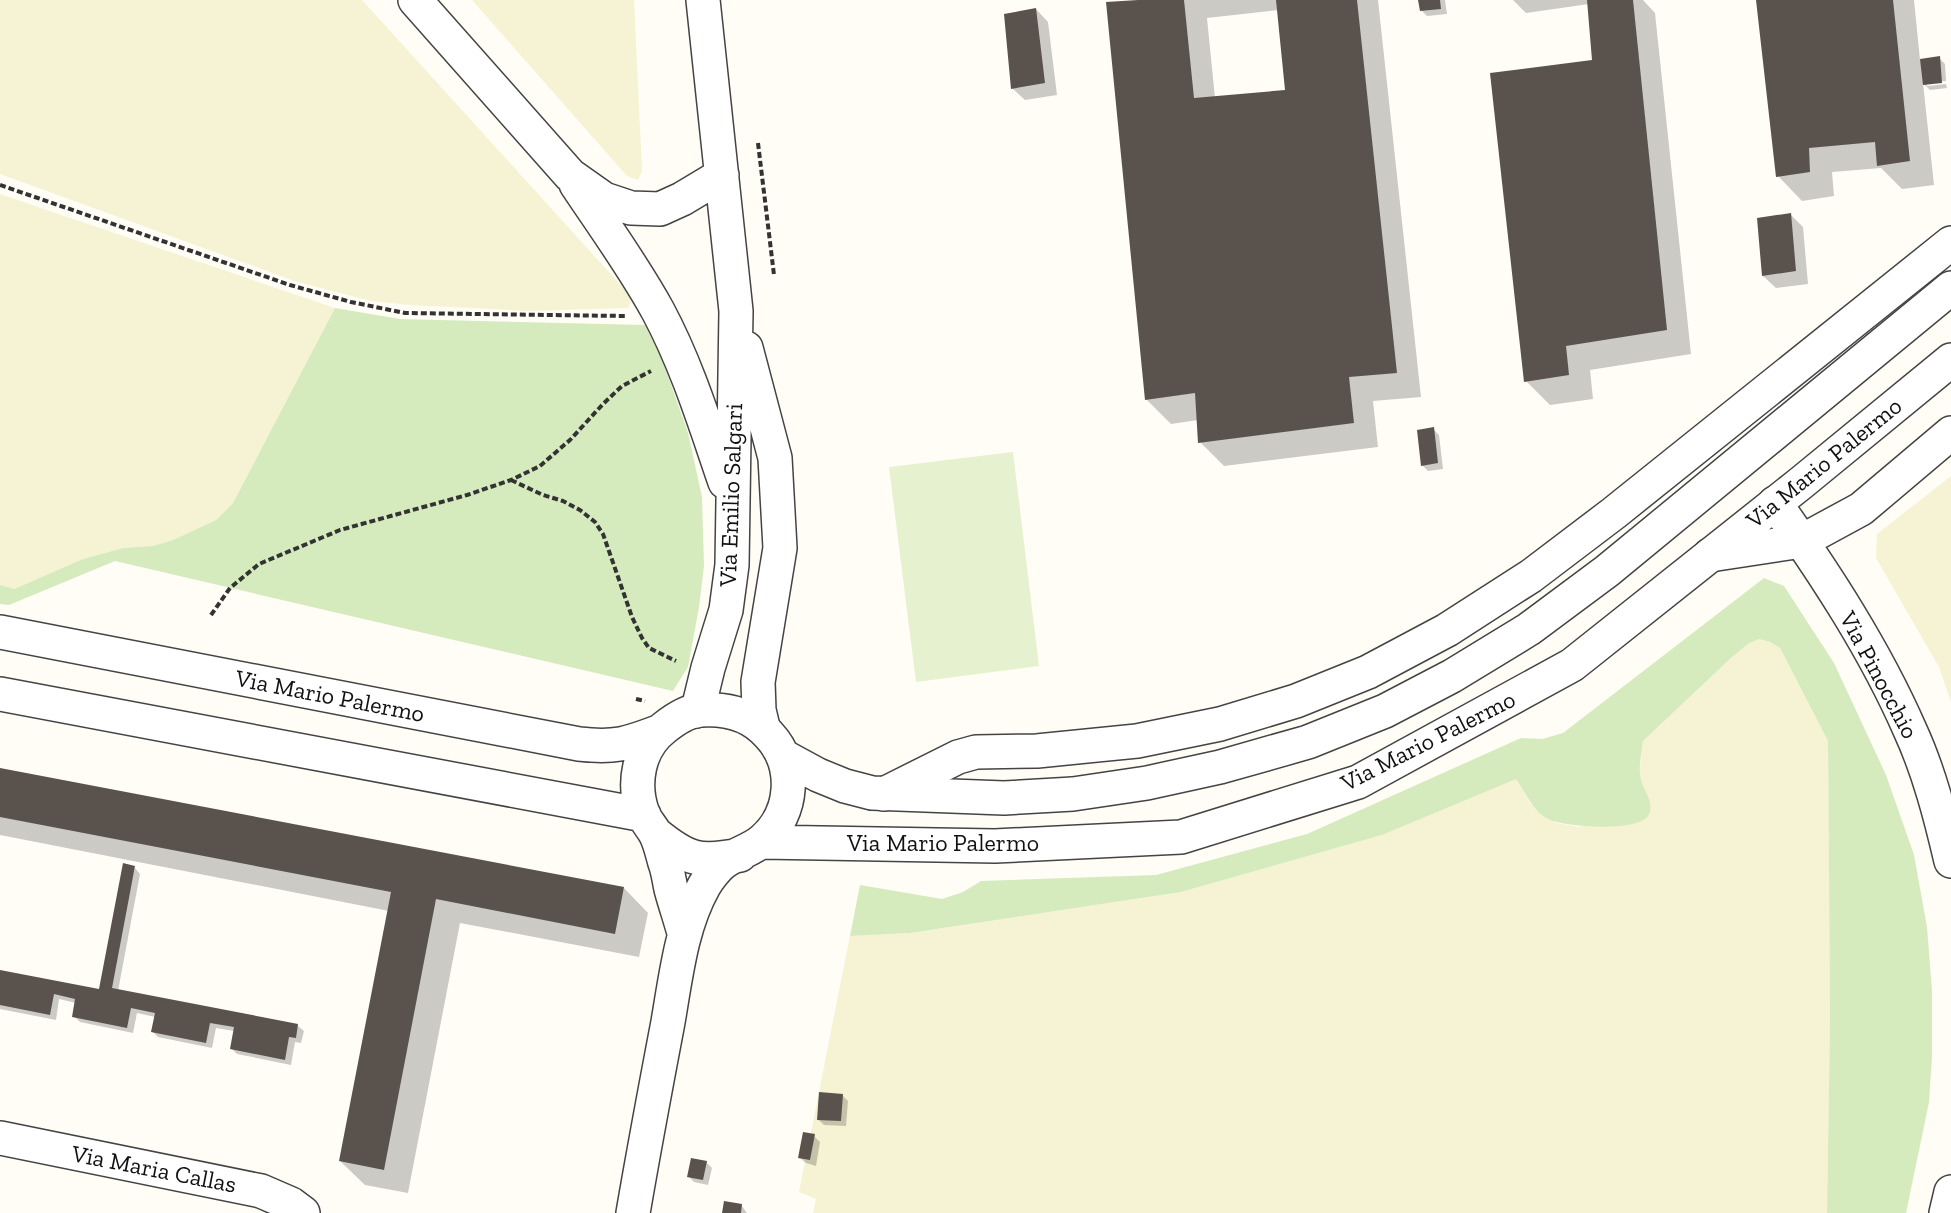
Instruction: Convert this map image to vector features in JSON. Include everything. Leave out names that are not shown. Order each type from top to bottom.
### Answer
[{"type":"street","points":[[415,0],[570,175],[633,268],[659,313],[692,387],[732,502]]},
{"type":"street","name":"Via Emilio Salgari","points":[[696,711],[726,610],[732,565],[736,311],[703,0]]},
{"type":"street","points":[[570,175],[604,199],[631,208],[660,209],[682,199],[722,174]]},
{"type":"street","name":"Via Mario Palermo","points":[[885,794],[958,757],[976,752],[1037,751],[1137,741],[1220,724],[1296,701],[1368,672],[1448,630],[1531,576],[1614,513],[1951,243]]},
{"type":"street","name":"Via Mario Palermo","points":[[783,756],[818,775],[845,786],[872,793],[1004,798],[1073,794],[1147,783],[1220,767],[1308,742],[1384,711],[1452,676],[1529,629],[1589,584],[1951,288]]},
{"type":"street","name":"Via Emilio Salgari","points":[[736,311],[775,458],[780,548],[758,682],[759,710],[763,727]]},
{"type":"street","name":"Via Mario Palermo","points":[[751,848],[995,846],[1181,837],[1358,782],[1572,665],[1951,360]]},
{"type":"street","points":[[1710,555],[1802,541],[1862,509],[1951,433]]},
{"type":"street","name":"Via Pinocchio","points":[[1775,503],[1866,640],[1911,731],[1941,816],[1951,861]]},
{"type":"street","name":"Via Mario Palermo","points":[[0,632],[579,744],[623,745],[658,732]]},
{"type":"street","points":[[0,694],[650,825],[676,850],[691,857],[715,860],[751,848]]},
{"type":"street","points":[[633,1213],[684,933],[704,885],[724,862],[751,848],[780,820],[787,800],[789,783],[783,756],[775,740],[763,727],[742,714],[719,709],[696,711],[676,719],[658,732],[645,750],[638,771],[638,794],[684,933]]},
{"type":"street","name":"Via Maria Callas","points":[[0,1138],[261,1191],[291,1204],[303,1213]]},
{"type":"street","points":[[1946,1213],[1951,1192]]},
{"type":"path","points":[[758,143],[774,274]]},
{"type":"path","points":[[0,185],[290,285],[351,302],[405,313],[615,316],[659,313]]},
{"type":"path","points":[[211,615],[230,588],[259,564],[340,530],[467,495],[511,480],[540,466],[570,440],[622,386],[664,364],[680,360]]},
{"type":"path","points":[[511,480],[543,495],[563,501],[580,510],[595,522],[612,556],[632,617],[649,648],[688,667],[708,668]]},
{"type":"shaded area","points":[[0,0],[362,0],[628,293],[631,302],[628,308],[528,311],[371,301],[297,282],[0,174]]},
{"type":"shaded area","points":[[472,0],[634,0],[642,171],[638,180],[627,176]]},
{"type":"shaded area","points":[[0,194],[335,308],[233,503],[216,520],[173,540],[153,546],[123,548],[83,559],[14,589],[0,585]]},
{"type":"shaded area","points":[[1951,476],[1951,702],[1939,667],[1876,558],[1877,534]]},
{"type":"shaded area","points":[[1759,639],[1780,648],[1828,741],[1830,1018],[1827,1213],[813,1213],[816,1199],[799,1192],[850,936],[910,933],[1181,892],[1382,835],[1516,778],[1530,803],[1546,818],[1557,823],[1579,827],[1651,806],[1639,775],[1643,741],[1731,658],[1748,644]]},
{"type":"green space","points":[[335,308],[400,319],[645,325],[662,359],[688,433],[702,497],[704,566],[699,607],[688,667],[673,691],[115,561],[9,605],[0,604],[0,585],[14,589],[83,559],[123,548],[153,546],[173,540],[216,520],[233,503]]},
{"type":"green space","points":[[1013,452],[1039,666],[916,682],[889,467]]},
{"type":"green space","points":[[1764,578],[1784,586],[1834,663],[1886,775],[1914,855],[1927,927],[1932,991],[1932,1056],[1929,1102],[1906,1213],[1827,1213],[1830,1018],[1828,741],[1780,648],[1759,639],[1748,644],[1731,658],[1643,741],[1640,773],[1651,805],[1648,816],[1641,821],[1599,827],[1567,824],[1546,818],[1529,800],[1516,779],[1382,835],[1181,892],[910,933],[850,936],[860,885],[942,899],[963,892],[981,881],[1156,875],[1307,834],[1521,738],[1542,739],[1563,733]]},
{"type":"building","points":[[1184,0],[1194,98],[1285,90],[1276,0],[1357,0],[1397,373],[1349,377],[1354,423],[1198,443],[1195,393],[1145,400],[1106,2]]},
{"type":"building","points":[[1418,0],[1440,0],[1441,9],[1420,11]]},
{"type":"building","points":[[1587,0],[1633,0],[1667,330],[1566,346],[1569,375],[1524,382],[1490,73],[1592,60]]},
{"type":"building","points":[[1756,0],[1893,0],[1910,161],[1877,166],[1875,142],[1809,148],[1810,172],[1776,177]]},
{"type":"building","points":[[1036,8],[1045,83],[1011,89],[1004,14]]},
{"type":"building","points":[[1940,56],[1942,83],[1923,85],[1920,59]]},
{"type":"building","points":[[1791,213],[1796,271],[1762,276],[1757,218]]},
{"type":"building","points":[[1434,427],[1438,463],[1421,466],[1417,430]]},
{"type":"building","points":[[0,768],[624,887],[615,934],[436,899],[384,1170],[339,1161],[391,892],[0,817]]},
{"type":"building","points":[[123,863],[135,866],[112,988],[298,1024],[296,1038],[289,1037],[285,1060],[230,1049],[234,1027],[210,1023],[206,1043],[151,1032],[155,1013],[131,1008],[127,1028],[72,1017],[75,999],[54,994],[50,1015],[0,1005],[0,970],[99,989]]},
{"type":"building","points":[[819,1092],[843,1094],[841,1121],[817,1120]]},
{"type":"building","points":[[803,1132],[815,1134],[810,1160],[798,1158]]},
{"type":"building","points":[[691,1158],[707,1161],[703,1180],[687,1177]]},
{"type":"building","points":[[724,1201],[742,1204],[741,1213],[722,1213]]}]
